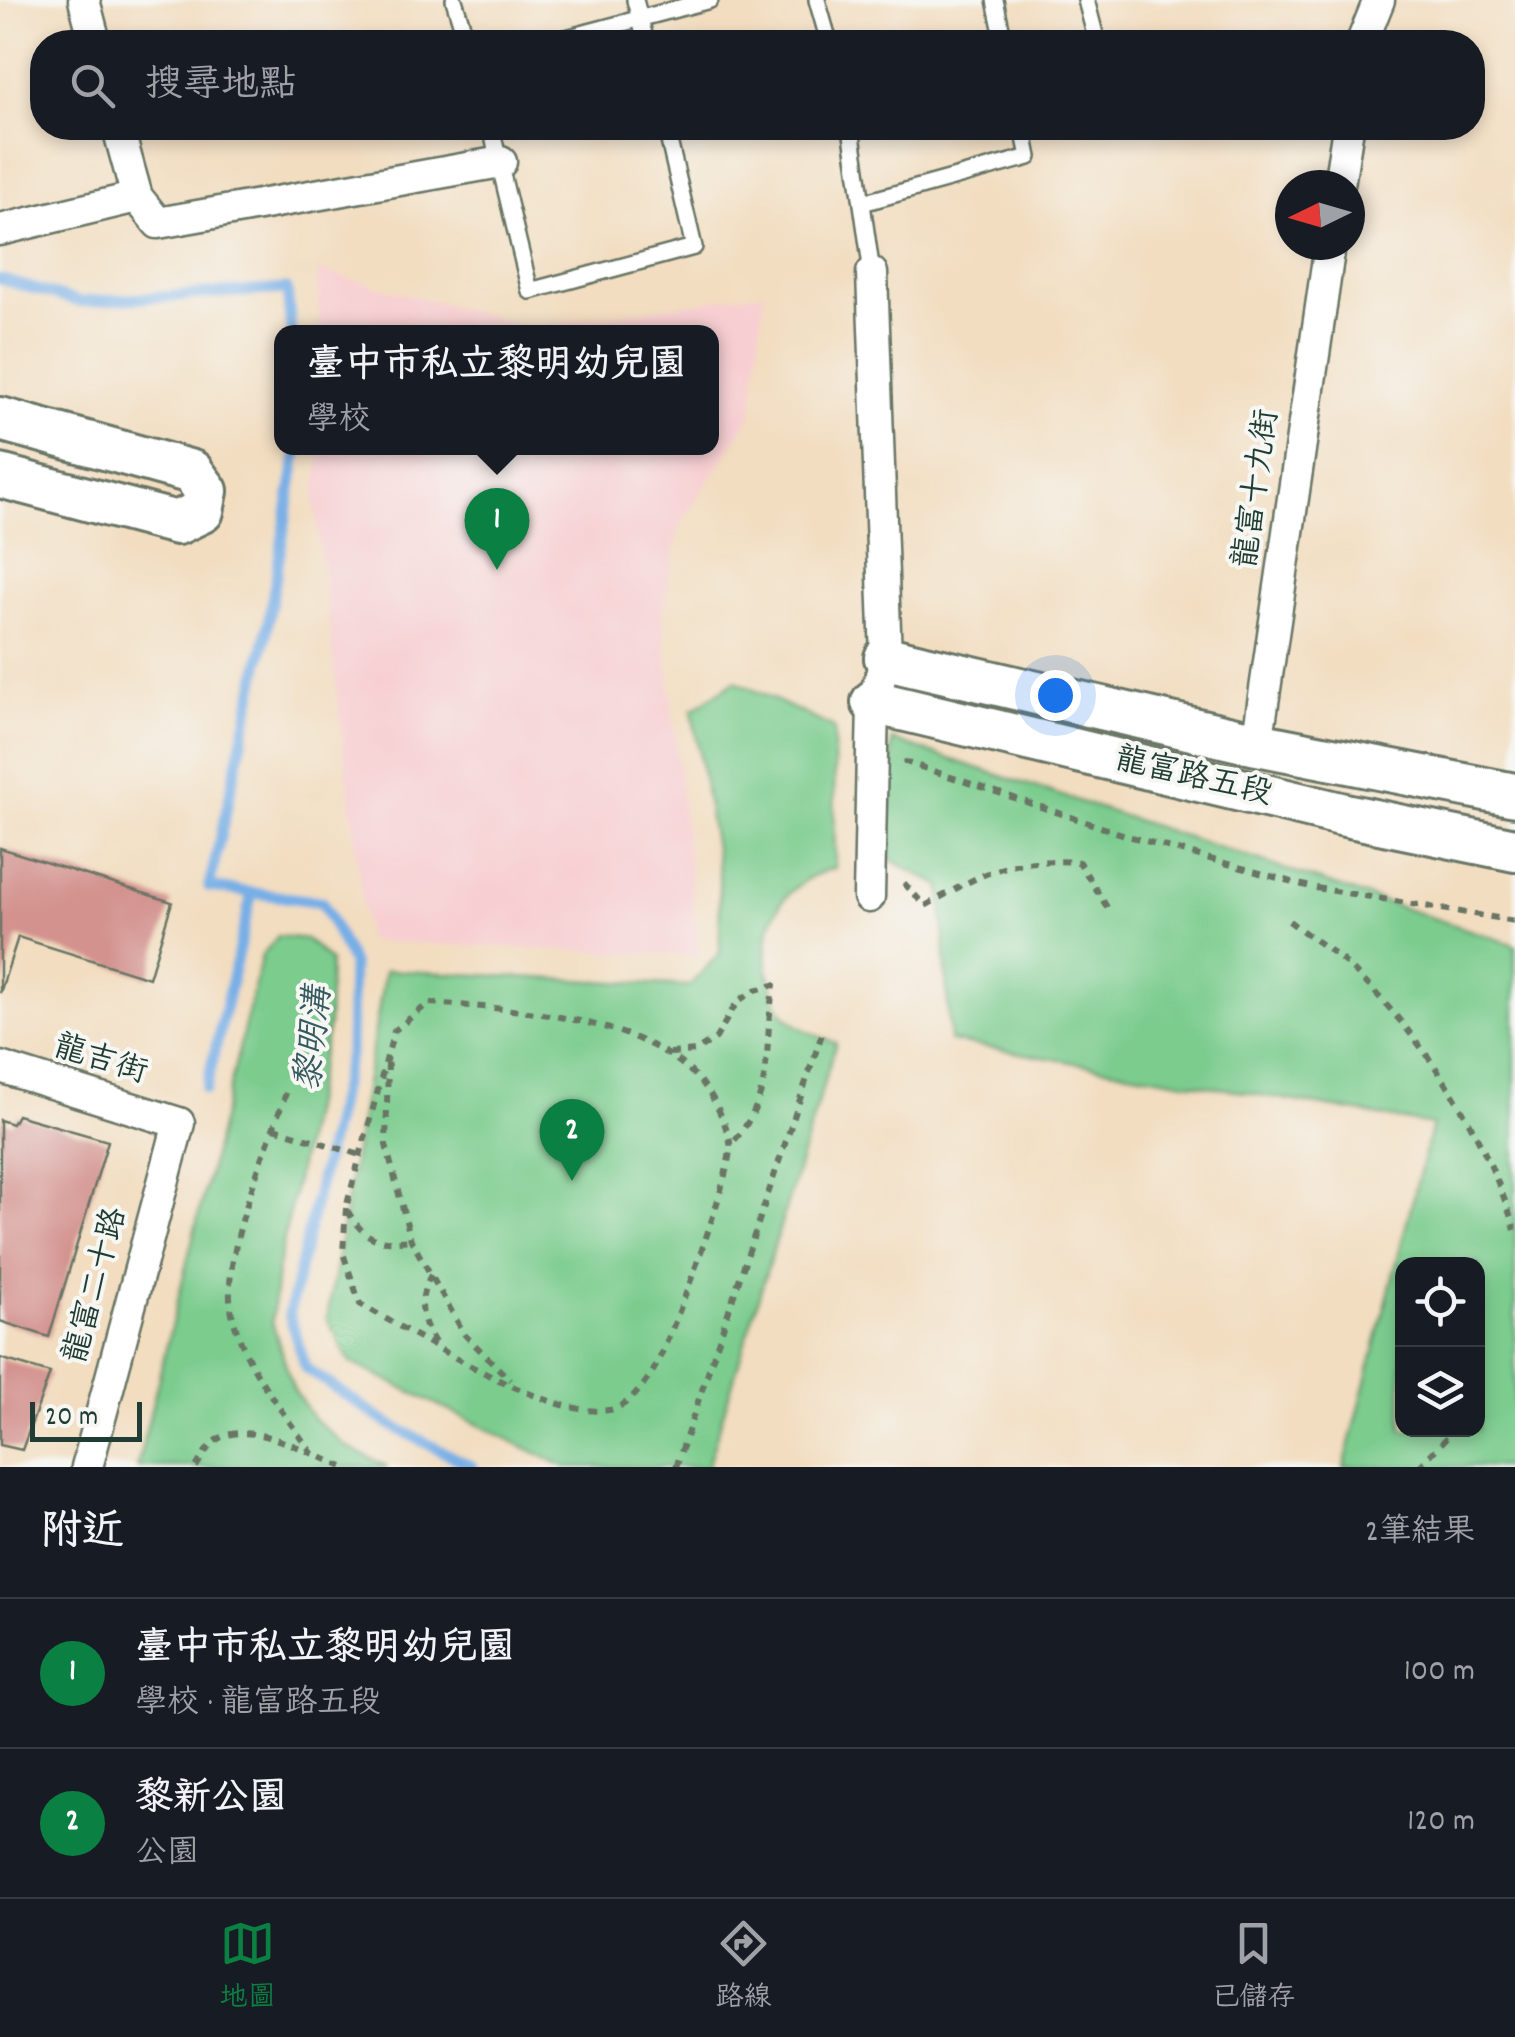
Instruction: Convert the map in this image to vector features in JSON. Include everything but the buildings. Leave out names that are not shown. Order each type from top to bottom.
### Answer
[{"type":"street","points":[[84,0],[92,30]]},
{"type":"street","points":[[1367,30],[1379,0]]},
{"type":"street","points":[[121,140],[137,197],[158,222],[501,162]]},
{"type":"street","points":[[1341,170],[1346,140]]},
{"type":"street","points":[[0,230],[137,197]]},
{"type":"street","name":"龍富十九街","points":[[1257,744],[1328,260]]},
{"type":"street","points":[[869,898],[872,702],[886,658],[872,273]]},
{"type":"street","points":[[0,419],[192,472],[206,491],[202,511],[176,523],[0,476]]},
{"type":"street","name":"龍富路五段","points":[[886,658],[1257,744],[1515,796]]},
{"type":"street","name":"龍富路五段","points":[[872,702],[1346,815],[1515,850]]},
{"type":"street","name":"龍吉街","points":[[0,1067],[179,1123]]},
{"type":"street","name":"龍富二十路","points":[[87,1467],[179,1123]]},
{"type":"lane","points":[[454,0],[463,30]]},
{"type":"lane","points":[[635,0],[643,30]]},
{"type":"lane","points":[[600,30],[710,0]]},
{"type":"lane","points":[[817,0],[826,30]]},
{"type":"lane","points":[[995,0],[1001,30]]},
{"type":"lane","points":[[1086,0],[1094,30]]},
{"type":"lane","points":[[495,140],[530,291],[694,247],[669,140]]},
{"type":"lane","points":[[853,140],[872,273]]},
{"type":"lane","points":[[862,203],[1029,157],[1025,140]]},
{"type":"path","points":[[906,780],[906,762],[1128,836],[1310,887],[1515,921]]},
{"type":"path","points":[[904,868],[904,885],[925,906],[972,878],[1011,864],[1044,860],[1079,862],[1110,912]]},
{"type":"path","points":[[1289,921],[1350,967],[1409,1033],[1472,1126],[1504,1193],[1515,1230]]},
{"type":"path","points":[[670,1053],[696,1050],[716,1038],[737,1002],[755,990],[774,985],[764,1081],[746,1128],[731,1144],[722,1192],[654,1369],[632,1399],[614,1410],[590,1412],[549,1402],[360,1304],[343,1253],[346,1208],[394,1030],[430,1003],[508,1008],[590,1022],[670,1053],[706,1088],[731,1144]]},
{"type":"path","points":[[676,1467],[822,1034]]},
{"type":"path","points":[[388,1054],[386,1145],[412,1240],[465,1335],[514,1385]]},
{"type":"path","points":[[286,1093],[241,1227],[231,1278],[231,1309],[258,1374],[313,1455]]},
{"type":"path","points":[[274,1128],[360,1155]]},
{"type":"path","points":[[346,1208],[357,1227],[375,1240],[412,1240]]},
{"type":"path","points":[[431,1275],[422,1290],[420,1308],[424,1327],[436,1345]]},
{"type":"path","points":[[196,1467],[215,1441],[240,1433],[258,1434],[343,1467]]},
{"type":"path","points":[[1419,1467],[1447,1437]]},
{"type":"shaded area","points":[[317,270],[520,325],[320,325]]},
{"type":"shaded area","points":[[764,292],[752,414],[679,526],[662,614],[699,956],[367,941],[314,501],[320,455],[719,455],[719,325],[550,325]]},
{"type":"green space","points":[[735,681],[834,728],[835,868],[800,884],[787,896],[770,927],[767,963],[777,1002],[787,1018],[836,1043],[707,1467],[565,1467],[350,1362],[327,1319],[385,970],[689,986],[720,953],[719,873],[692,710]]},
{"type":"green space","points":[[892,740],[1515,945],[1515,1467],[1344,1467],[1395,1269],[1395,1437],[1485,1437],[1485,1257],[1398,1257],[1432,1125],[950,1041],[941,886],[889,859]]},
{"type":"green space","points":[[278,936],[306,939],[330,961],[328,1026],[277,1272],[272,1321],[293,1388],[313,1418],[346,1446],[388,1467],[137,1467],[262,955]]},
{"type":"waterway","name":"黎明溝","points":[[0,279],[79,302],[287,289],[290,325]]},
{"type":"waterway","name":"黎明溝","points":[[297,455],[266,635],[209,887],[322,902],[352,963],[350,1051],[289,1314],[306,1368],[385,1422],[473,1467]]},
{"type":"waterway","points":[[206,1089],[252,893]]},
{"type":"place","name":"臺中市私立黎明幼兒園","points":[[497,570]]},
{"type":"place","name":"黎新公園","points":[[572,1181]]}]
